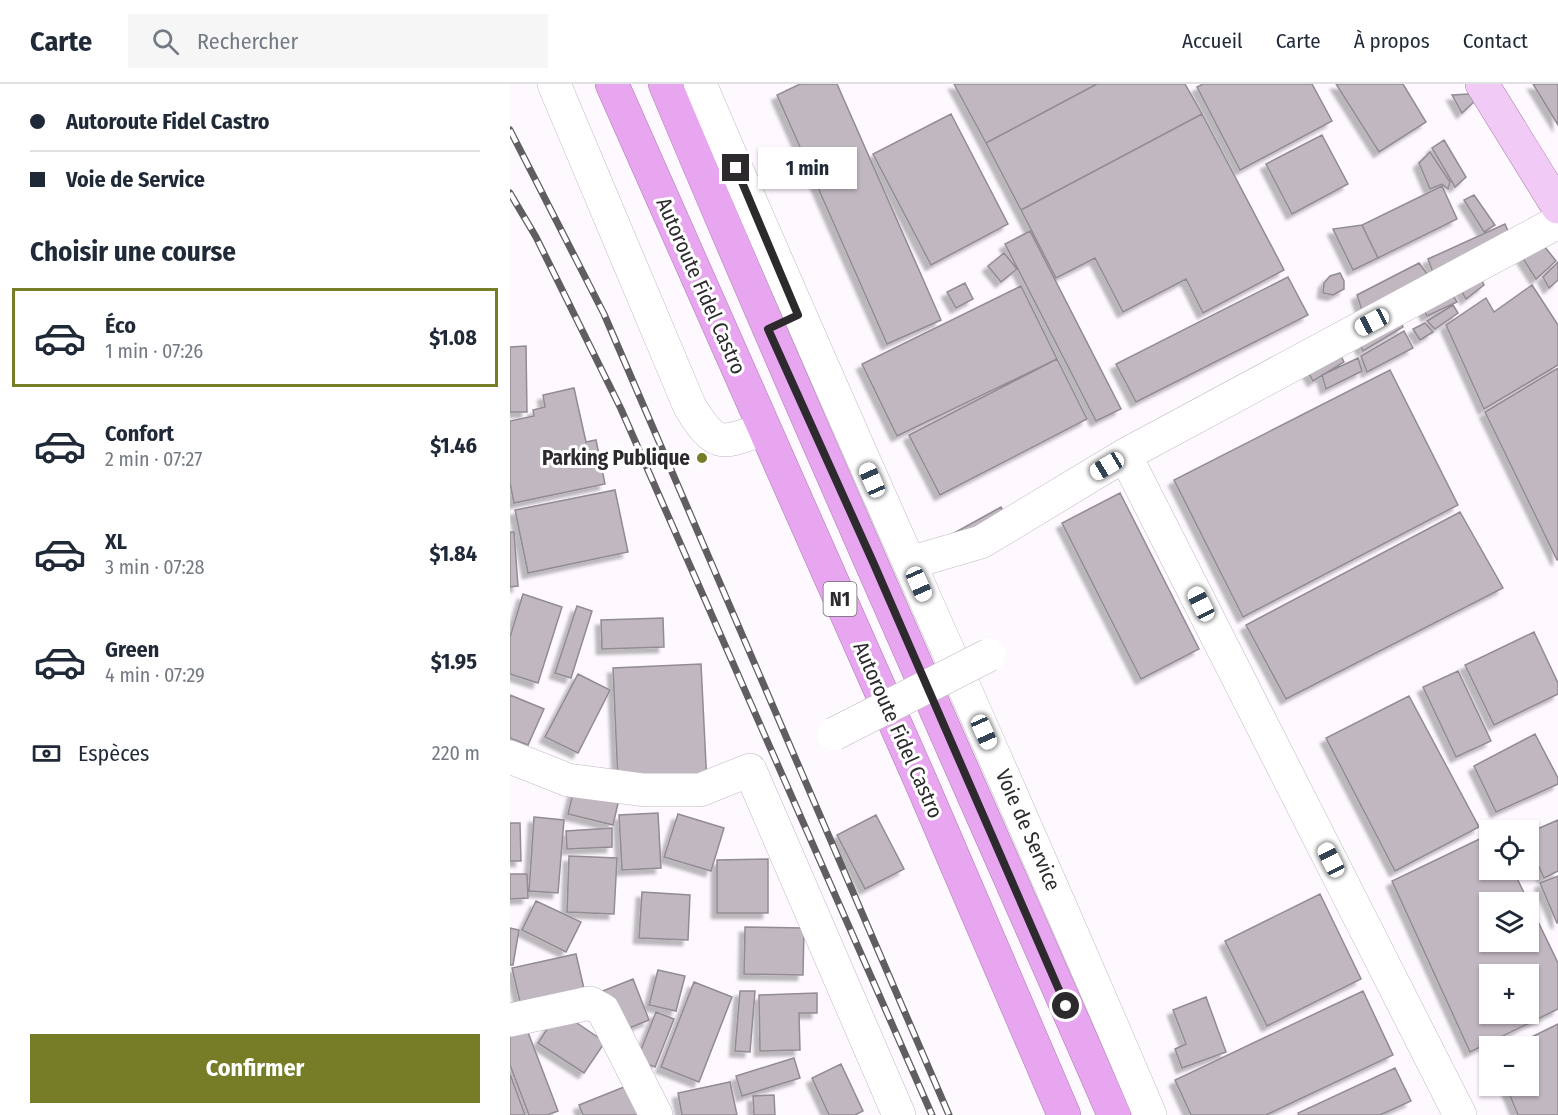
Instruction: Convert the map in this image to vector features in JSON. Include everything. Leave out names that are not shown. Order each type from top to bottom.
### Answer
[{"type":"highway","name":"Autoroute Fidel Castro","points":[[612,84],[921,782],[1059,1113]]},
{"type":"highway","name":"Autoroute Fidel Castro","points":[[665,84],[768,329],[873,562],[1114,1115]]},
{"type":"main road","points":[[1482,84],[1558,207]]},
{"type":"street","points":[[554,84],[690,407],[701,424],[714,438],[721,441],[735,439],[764,429]]},
{"type":"street","name":"Voie de Service","points":[[700,84],[798,315],[1059,900],[1150,1115]]},
{"type":"street","points":[[909,563],[981,542],[1125,455],[1558,222]]},
{"type":"street","points":[[768,329],[798,315]]},
{"type":"street","points":[[1125,455],[1460,1115]]},
{"type":"street","points":[[834,734],[989,655]]},
{"type":"street","points":[[510,756],[568,780],[644,790],[700,790],[750,770],[898,1115]]},
{"type":"street","points":[[510,1020],[590,1003],[603,1010],[656,1115]]},
{"type":"building","points":[[800,84],[837,84],[941,320],[887,344],[777,95]]},
{"type":"building","points":[[954,84],[1097,84],[986,143]]},
{"type":"building","points":[[1097,84],[1185,84],[1202,114],[1021,210],[986,143]]},
{"type":"building","points":[[1203,84],[1312,84],[1332,121],[1240,170],[1197,87]]},
{"type":"building","points":[[1336,84],[1403,84],[1426,122],[1379,152]]},
{"type":"building","points":[[1533,84],[1558,84],[1558,125]]},
{"type":"building","points":[[1469,94],[1475,101],[1462,113],[1452,95]]},
{"type":"building","points":[[951,114],[1008,224],[931,265],[873,154]]},
{"type":"building","points":[[1202,114],[1284,270],[1203,313],[1186,279],[1123,312],[1095,258],[1056,278],[1021,210]]},
{"type":"building","points":[[1322,135],[1348,184],[1292,214],[1266,164]]},
{"type":"building","points":[[1444,140],[1466,177],[1455,187],[1432,148]]},
{"type":"building","points":[[1430,152],[1450,182],[1448,189],[1442,184],[1430,189],[1419,163]]},
{"type":"building","points":[[1442,186],[1457,219],[1378,258],[1362,225]]},
{"type":"building","points":[[1474,195],[1495,225],[1484,232],[1464,200]]},
{"type":"building","points":[[1505,224],[1513,243],[1435,278],[1428,259]]},
{"type":"building","points":[[1362,225],[1378,258],[1353,270],[1333,229]]},
{"type":"building","points":[[1030,231],[1121,409],[1096,421],[1005,244]]},
{"type":"building","points":[[1541,242],[1556,261],[1536,279],[1522,257]]},
{"type":"building","points":[[1004,253],[1017,269],[1001,282],[988,266]]},
{"type":"building","points":[[1558,262],[1558,280],[1549,288],[1543,277]]},
{"type":"building","points":[[1419,263],[1433,282],[1364,317],[1357,295]]},
{"type":"building","points":[[1478,271],[1484,285],[1466,299],[1457,283]]},
{"type":"building","points":[[1340,273],[1344,281],[1344,289],[1333,295],[1323,293],[1324,283],[1330,276]]},
{"type":"building","points":[[1288,277],[1308,315],[1136,402],[1116,364]]},
{"type":"building","points":[[965,283],[973,299],[956,308],[947,292]]},
{"type":"building","points":[[1447,285],[1457,302],[1427,316],[1419,301]]},
{"type":"building","points":[[1532,285],[1558,325],[1558,365],[1484,409],[1446,325],[1486,298],[1494,312]]},
{"type":"building","points":[[1021,286],[1057,359],[897,436],[862,364]]},
{"type":"building","points":[[1453,305],[1458,313],[1435,329],[1427,321]]},
{"type":"building","points":[[1397,312],[1403,327],[1363,351],[1356,337]]},
{"type":"building","points":[[1425,323],[1433,332],[1420,340],[1413,329]]},
{"type":"building","points":[[1404,331],[1413,348],[1367,372],[1361,356]]},
{"type":"building","points":[[1335,344],[1344,362],[1313,381],[1303,363]]},
{"type":"building","points":[[526,346],[527,412],[510,412],[510,347]]},
{"type":"building","points":[[1358,358],[1362,371],[1326,389],[1322,375]]},
{"type":"building","points":[[1057,359],[1087,419],[940,495],[909,435]]},
{"type":"building","points":[[1558,368],[1558,559],[1557,560],[1485,412]]},
{"type":"building","points":[[1390,370],[1458,505],[1243,617],[1174,480]]},
{"type":"building","points":[[574,388],[586,442],[596,440],[605,484],[514,503],[510,483],[510,421],[534,416],[533,410],[545,407],[543,395]]},
{"type":"building","points":[[615,490],[628,552],[528,573],[515,510]]},
{"type":"building","points":[[1120,493],[1199,649],[1141,679],[1062,523]]},
{"type":"building","points":[[1001,507],[1005,515],[958,541],[954,533]]},
{"type":"building","points":[[1460,512],[1503,588],[1286,699],[1246,625]]},
{"type":"building","points":[[510,532],[514,532],[518,586],[510,587]]},
{"type":"building","points":[[523,594],[562,607],[538,683],[510,674],[510,637]]},
{"type":"building","points":[[577,606],[592,611],[571,678],[555,673]]},
{"type":"building","points":[[663,618],[664,647],[602,649],[601,620]]},
{"type":"building","points":[[1534,632],[1558,683],[1558,694],[1494,725],[1465,665]]},
{"type":"building","points":[[701,664],[707,785],[618,782],[613,668]]},
{"type":"building","points":[[1458,671],[1491,741],[1456,757],[1423,687]]},
{"type":"building","points":[[578,674],[610,690],[578,753],[545,737]]},
{"type":"building","points":[[510,695],[544,709],[528,745],[510,738]]},
{"type":"building","points":[[1409,696],[1479,827],[1395,871],[1326,738]]},
{"type":"building","points":[[1535,734],[1558,778],[1558,784],[1496,812],[1474,766]]},
{"type":"building","points":[[574,789],[619,799],[613,825],[568,814]]},
{"type":"building","points":[[658,813],[661,868],[622,870],[619,815]]},
{"type":"building","points":[[678,814],[724,828],[711,871],[664,857]]},
{"type":"building","points":[[876,815],[904,869],[865,889],[837,835]]},
{"type":"building","points":[[534,817],[564,820],[558,893],[529,891]]},
{"type":"building","points":[[1558,820],[1558,871],[1544,878],[1539,867],[1539,828]]},
{"type":"building","points":[[510,823],[520,823],[521,861],[510,861]]},
{"type":"building","points":[[612,828],[612,847],[567,849],[566,831]]},
{"type":"building","points":[[1479,839],[1479,880],[1518,880],[1524,892],[1479,892],[1479,952],[1539,952],[1539,924],[1558,963],[1558,1009],[1539,1018],[1539,964],[1479,964],[1479,1024],[1527,1024],[1503,1036],[1479,1036],[1479,1048],[1470,1052],[1392,881]]},
{"type":"building","points":[[569,856],[617,858],[614,914],[567,912]]},
{"type":"building","points":[[768,859],[768,913],[717,913],[717,860]]},
{"type":"building","points":[[510,874],[527,874],[528,898],[510,899]]},
{"type":"building","points":[[1558,876],[1558,923],[1557,923],[1540,883]]},
{"type":"building","points":[[642,892],[690,895],[688,940],[639,938]]},
{"type":"building","points":[[1320,894],[1361,979],[1267,1026],[1225,941]]},
{"type":"building","points":[[536,901],[581,922],[566,952],[522,930]]},
{"type":"building","points":[[745,927],[804,928],[803,975],[744,974]]},
{"type":"building","points":[[510,928],[519,930],[513,965],[510,965]]},
{"type":"building","points":[[576,954],[585,993],[521,1006],[512,968]]},
{"type":"building","points":[[658,970],[685,976],[676,1011],[649,1005]]},
{"type":"building","points":[[633,979],[649,1020],[619,1032],[603,991]]},
{"type":"building","points":[[694,982],[732,997],[699,1082],[661,1067]]},
{"type":"building","points":[[740,991],[755,991],[750,1052],[735,1051]]},
{"type":"building","points":[[1363,991],[1393,1055],[1266,1115],[1191,1115],[1175,1080]]},
{"type":"building","points":[[817,993],[817,1013],[799,1013],[800,1050],[760,1051],[759,995]]},
{"type":"building","points":[[1206,997],[1226,1052],[1182,1068],[1175,1049],[1186,1044],[1173,1010]]},
{"type":"building","points":[[559,1011],[605,1042],[584,1073],[538,1043]]},
{"type":"building","points":[[656,1012],[674,1019],[655,1067],[637,1060]]},
{"type":"building","points":[[1558,1024],[1558,1115],[1518,1115],[1510,1096],[1539,1096],[1539,1036],[1533,1036]]},
{"type":"building","points":[[526,1027],[558,1111],[547,1115],[529,1115],[510,1065],[510,1032]]},
{"type":"building","points":[[794,1058],[800,1078],[742,1096],[736,1076]]},
{"type":"building","points":[[841,1064],[863,1111],[855,1115],[829,1115],[812,1078]]},
{"type":"building","points":[[1395,1068],[1411,1101],[1380,1115],[1299,1115],[1298,1113]]},
{"type":"building","points":[[510,1074],[525,1115],[510,1115]]},
{"type":"building","points":[[730,1082],[737,1115],[682,1115],[678,1093]]},
{"type":"building","points":[[634,1083],[646,1115],[583,1115],[579,1105]]},
{"type":"building","points":[[774,1095],[775,1115],[754,1115],[753,1096]]},
{"type":"railway","points":[[510,130],[604,314],[949,1115]]},
{"type":"railway","points":[[510,193],[536,237],[621,409],[932,1115]]},
{"type":"place","name":"Parking Publique","points":[[702,458]]},
{"type":"route","points":[[736,168],[798,315],[768,329],[873,562],[1066,1006]]}]
